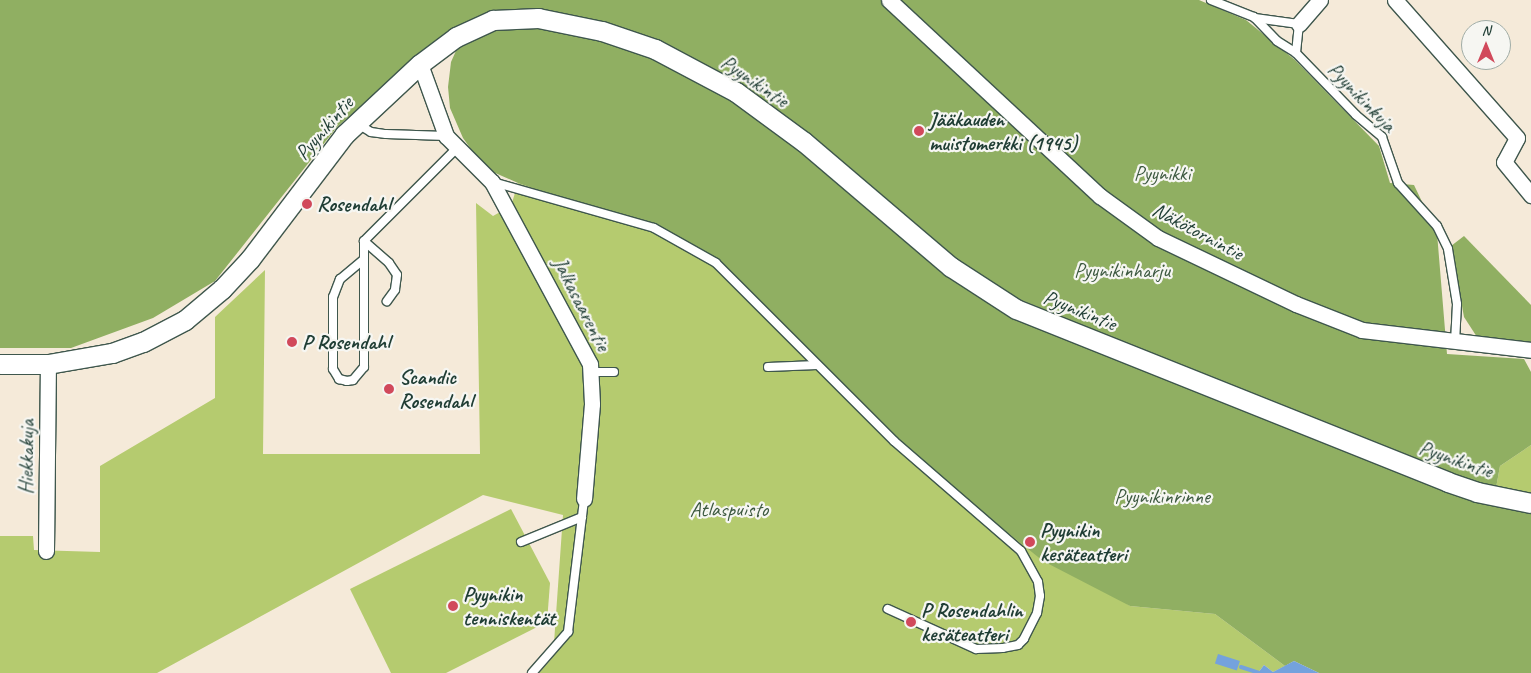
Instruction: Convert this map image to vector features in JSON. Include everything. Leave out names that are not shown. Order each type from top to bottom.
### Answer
[{"type":"street","name":"Näkötornintie","points":[[889,0],[1087,185],[1158,238],[1304,308],[1362,330],[1455,343],[1531,350]]},
{"type":"street","points":[[1299,24],[1320,0]]},
{"type":"street","points":[[1395,0],[1524,139],[1504,162],[1531,195]]},
{"type":"street","name":"Pyynikintie","points":[[0,364],[48,364],[82,360],[128,349],[197,311],[250,259],[356,123],[420,64],[456,37],[493,20],[515,17],[572,23],[655,49],[708,75],[762,110],[951,266],[1016,309],[1448,482],[1477,492],[1531,503]]},
{"type":"street","name":"Jalkasaarentie","points":[[420,64],[446,136],[492,182],[515,220],[592,372],[584,499]]},
{"type":"street","name":"Hiekkakuja","points":[[46,551],[48,364]]},
{"type":"lane","name":"Pyynikinkuja","points":[[1211,0],[1254,17],[1277,41],[1296,53],[1356,115],[1382,136],[1398,183],[1437,226],[1454,275],[1455,343]]},
{"type":"lane","points":[[1254,17],[1299,24],[1296,53]]},
{"type":"lane","points":[[356,123],[371,132],[446,136]]},
{"type":"lane","points":[[363,260],[340,279],[333,297],[333,369],[338,379],[347,381],[353,380],[364,366],[364,241],[456,148]]},
{"type":"lane","points":[[492,182],[654,228],[701,252],[716,263],[894,441],[1021,551],[1038,582],[1040,596],[1037,613],[1024,638],[1018,645],[1003,648],[976,649],[888,609]]},
{"type":"lane","points":[[364,241],[389,264],[396,275],[395,290],[387,301]]},
{"type":"lane","points":[[768,367],[817,366]]},
{"type":"lane","points":[[592,372],[614,372]]},
{"type":"lane","name":"Jalkasaarentie","points":[[532,673],[568,632],[584,499]]},
{"type":"lane","points":[[521,542],[582,517]]},
{"type":"green space","name":"Pyynikki","points":[[0,0],[1199,0],[1246,20],[1295,60],[1379,146],[1390,183],[1414,185],[1437,233],[1447,354],[1524,359],[1531,372],[1531,445],[1500,466],[1496,488],[1478,485],[1021,300],[958,261],[712,70],[685,54],[604,23],[525,9],[478,16],[424,51],[337,127],[215,281],[153,318],[71,348],[0,348]]},
{"type":"green space","name":"Pyynikinrinne","points":[[526,26],[570,31],[651,56],[732,99],[799,149],[946,271],[1476,500],[1531,512],[1531,673],[1319,673],[1294,661],[1285,666],[1215,614],[1130,606],[1043,561],[886,434],[696,246],[518,183],[493,172],[478,159],[463,138],[450,108],[448,87],[451,62],[459,44],[484,31]]},
{"type":"green space","name":"Atlaspuisto","points":[[518,183],[696,246],[886,434],[1130,606],[1215,614],[1285,666],[1273,672],[1264,665],[1258,673],[539,673],[553,657],[563,515],[483,495],[157,673],[0,673],[0,536],[33,536],[34,550],[100,552],[100,466],[215,398],[215,317],[265,270],[263,454],[480,454],[476,203],[493,216],[511,206]]},
{"type":"green space","points":[[1464,236],[1531,305],[1531,344],[1477,337],[1464,317],[1451,246]]},
{"type":"green space","points":[[1531,445],[1531,493],[1496,488],[1500,466]]},
{"type":"green space","name":"Pyynikin tenniskentät","points":[[511,509],[550,583],[547,622],[446,673],[391,673],[350,589]]},
{"type":"water","points":[[1218,654],[1240,661],[1237,671],[1215,664]]},
{"type":"water","points":[[1294,661],[1319,673],[1258,673],[1264,665],[1273,672]]},
{"type":"waterway","points":[[1241,667],[1259,673]]},
{"type":"place","name":"Jääkauden muistomerkki (1945)","points":[[919,131]]},
{"type":"place","name":"Rosendahl","points":[[307,204]]},
{"type":"place","name":"P Rosendahl","points":[[292,342]]},
{"type":"place","name":"Scandic Rosendahl","points":[[389,389]]},
{"type":"place","name":"Pyynikin kesäteatteri","points":[[1030,542]]},
{"type":"place","name":"Pyynikin tenniskentät","points":[[453,606]]},
{"type":"place","name":"P Rosendahlin kesäteatteri","points":[[911,622]]},
{"type":"park label","name":"Pyynikinharju","points":[[1122,270]]}]
